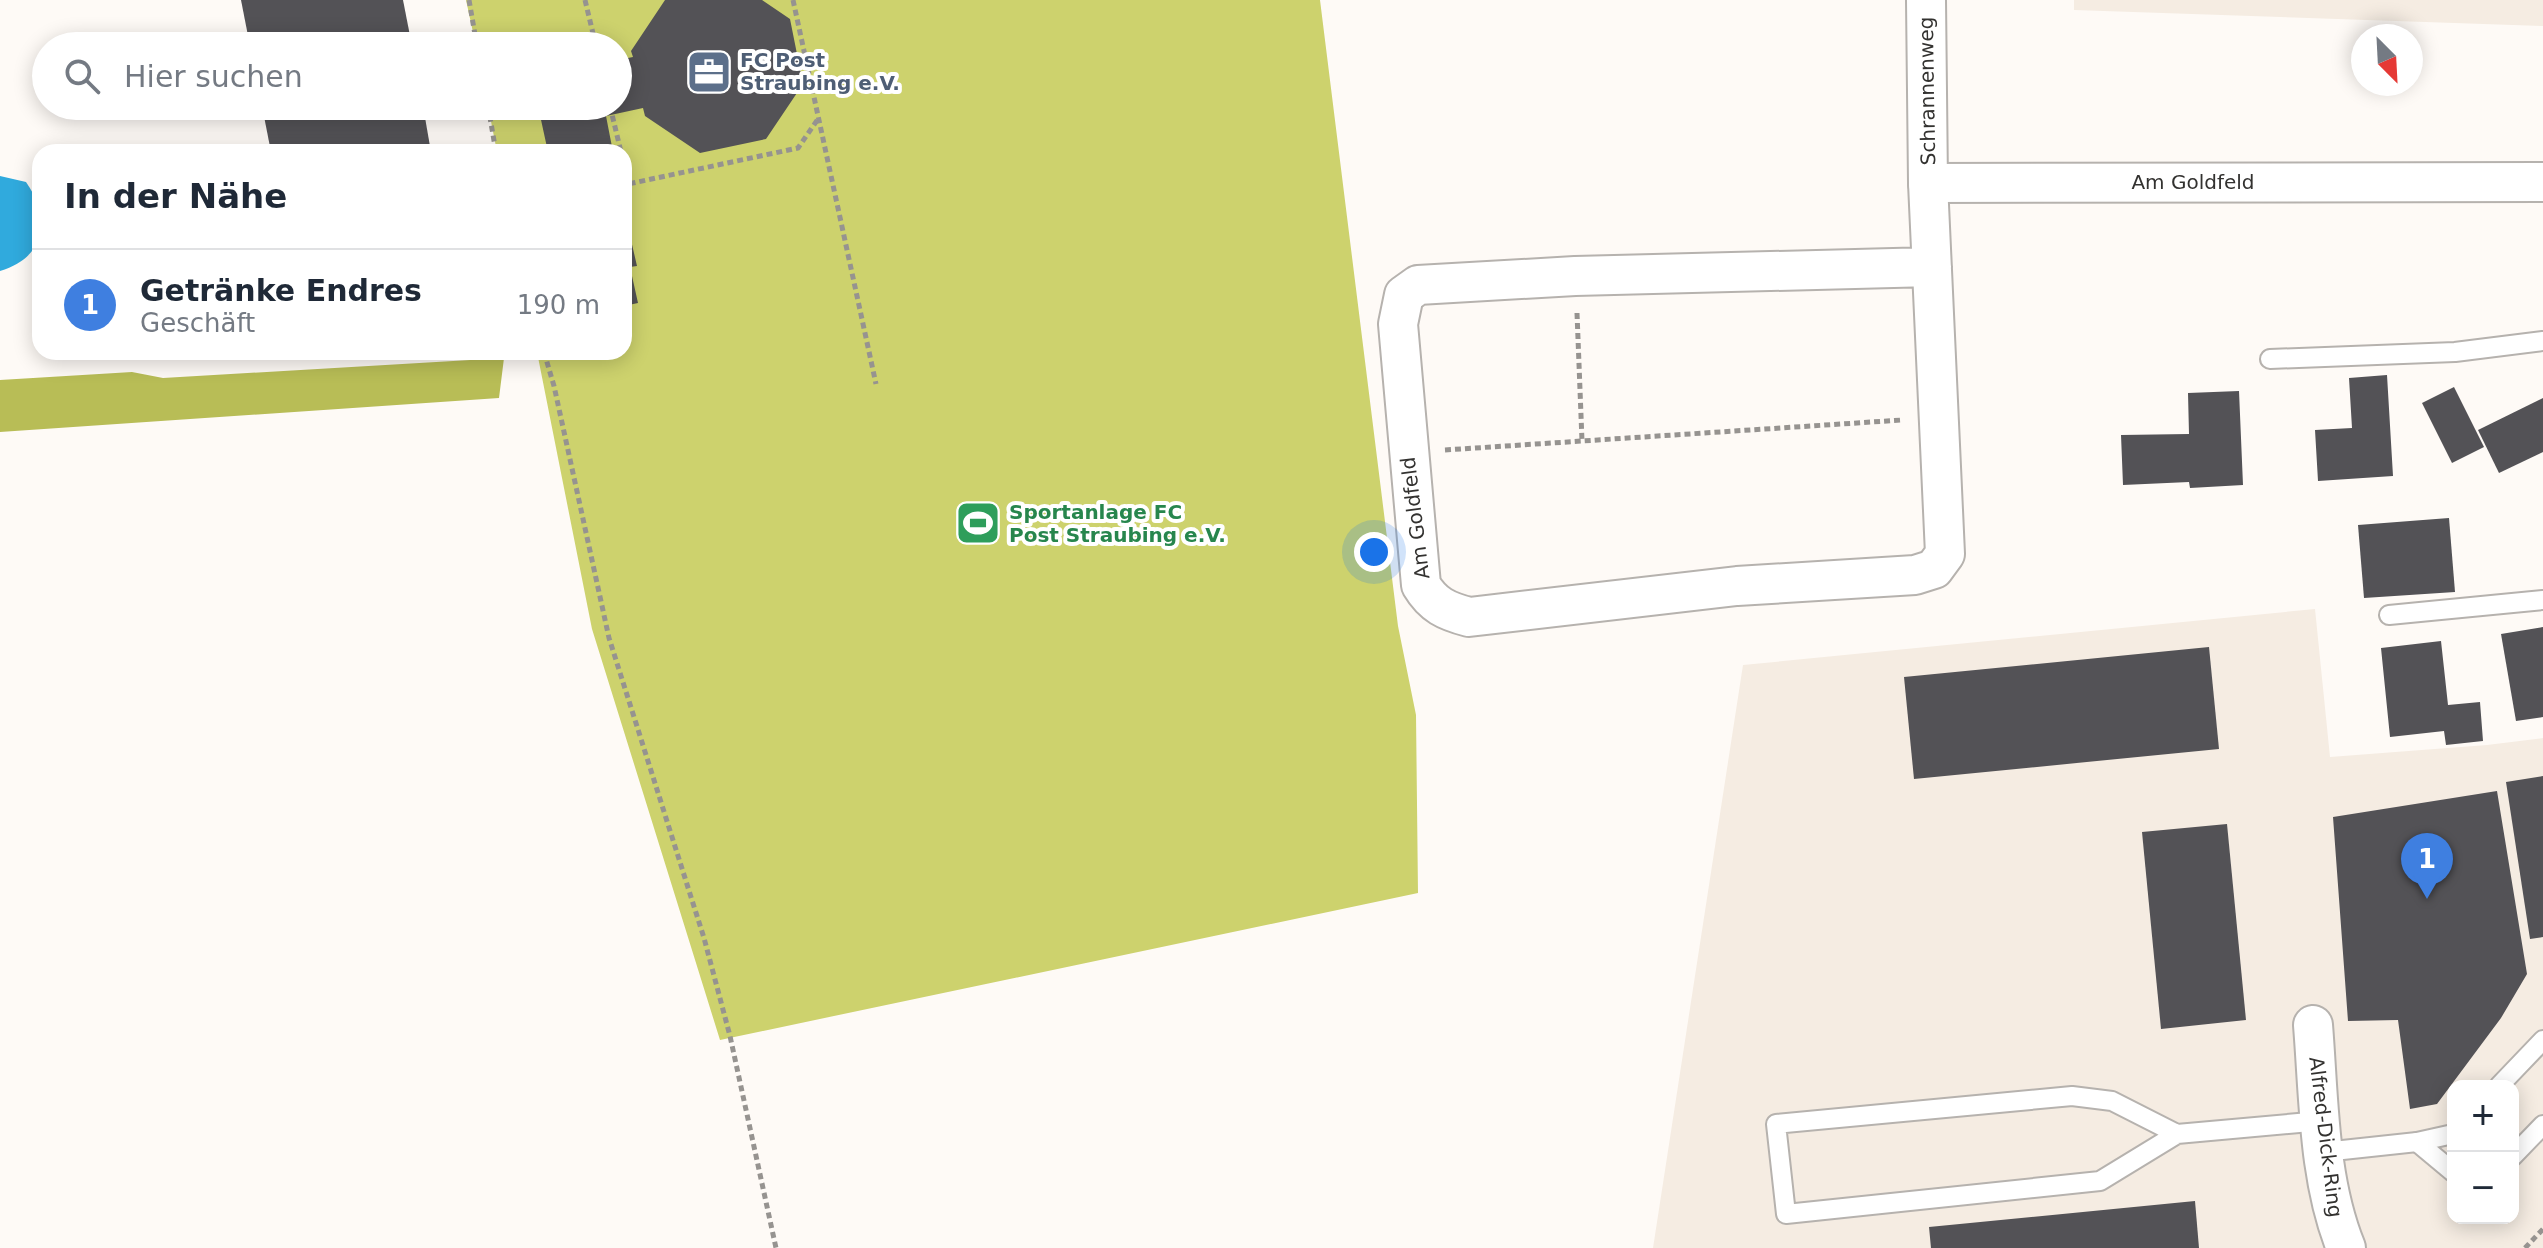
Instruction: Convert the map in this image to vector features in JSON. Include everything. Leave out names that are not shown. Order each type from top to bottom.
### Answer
[{"type":"street","name":"Schrannenweg","points":[[1926,0],[1928,183]]},
{"type":"street","name":"Am Goldfeld","points":[[1932,267],[1575,276],[1418,285],[1404,295],[1398,324],[1421,585],[1431,601],[1448,612],[1469,617],[1737,586],[1915,575],[1934,569],[1945,554],[1939,418],[1932,267],[1928,183],[2543,182]]},
{"type":"street","name":"Alfred-Dick-Ring","points":[[2313,1025],[2333,1217],[2346,1248]]},
{"type":"lane","points":[[2270,359],[2455,352],[2543,341]]},
{"type":"lane","points":[[2389,615],[2543,600]]},
{"type":"lane","points":[[2505,1080],[2543,1040]]},
{"type":"lane","points":[[2177,1134],[2100,1181],[1786,1214],[1776,1124],[2072,1096],[2112,1101],[2177,1134],[2417,1142],[2447,1135]]},
{"type":"lane","points":[[2517,1152],[2543,1125]]},
{"type":"lane","points":[[2417,1142],[2447,1167]]},
{"type":"path","points":[[469,0],[475,32]]},
{"type":"path","points":[[585,0],[593,32]]},
{"type":"path","points":[[793,0],[876,384]]},
{"type":"path","points":[[632,183],[798,148],[819,119]]},
{"type":"path","points":[[490,120],[495,144]]},
{"type":"path","points":[[613,120],[619,144]]},
{"type":"path","points":[[1575,276],[1582,441]]},
{"type":"path","points":[[546,360],[609,638],[704,938],[730,1036],[776,1248]]},
{"type":"path","points":[[1407,453],[1939,418]]},
{"type":"path","points":[[2525,1248],[2543,1229]]},
{"type":"shaded area","points":[[2074,0],[2543,0],[2543,26],[2074,10]]},
{"type":"shaded area","points":[[2315,609],[2330,757],[2543,738],[2543,1248],[1653,1248],[1743,665]]},
{"type":"green space","name":"Sportanlage FC Post Straubing e.V.","points":[[466,0],[1320,0],[1398,626],[1416,715],[1418,893],[720,1040],[592,629],[539,360],[632,360],[632,144],[495,144],[491,120],[632,120],[632,32],[473,32]]},
{"type":"green space","points":[[504,360],[499,398],[0,432],[0,380],[132,372],[163,378]]},
{"type":"water","points":[[0,176],[26,182],[32,192],[32,250],[15,265],[0,271]]},
{"type":"building","points":[[241,0],[403,0],[409,32],[247,32]]},
{"type":"building","name":"FC Post Straubing e.V.","points":[[665,0],[762,0],[790,19],[803,84],[766,139],[700,153],[645,116],[643,108],[632,110],[632,50]]},
{"type":"building","points":[[265,120],[425,120],[430,144],[269,144]]},
{"type":"building","name":"FC Post Straubing e.V.","points":[[541,120],[607,120],[611,144],[546,144]]},
{"type":"building","points":[[632,244],[637,266],[632,267]]},
{"type":"building","points":[[632,276],[638,303],[632,304]]},
{"type":"building","points":[[2387,375],[2393,476],[2318,481],[2315,430],[2352,428],[2349,378]]},
{"type":"building","points":[[2454,387],[2484,447],[2452,463],[2422,403]]},
{"type":"building","points":[[2239,391],[2243,485],[2190,488],[2189,482],[2123,485],[2121,435],[2189,434],[2188,393]]},
{"type":"building","points":[[2543,398],[2543,452],[2499,473],[2478,430]]},
{"type":"building","points":[[2449,518],[2455,592],[2364,598],[2358,525]]},
{"type":"building","points":[[2543,627],[2543,717],[2516,721],[2501,634]]},
{"type":"building","points":[[2441,641],[2448,705],[2480,702],[2483,741],[2446,745],[2444,731],[2390,737],[2381,648]]},
{"type":"building","points":[[2209,647],[2219,749],[1914,779],[1904,677]]},
{"type":"building","points":[[2543,776],[2543,937],[2530,939],[2506,782]]},
{"type":"building","points":[[2497,791],[2527,974],[2501,1018],[2455,1080],[2447,1080],[2447,1091],[2437,1104],[2410,1109],[2398,1020],[2348,1021],[2333,817]]},
{"type":"building","points":[[2227,824],[2246,1020],[2161,1029],[2142,832]]},
{"type":"building","points":[[2195,1201],[2199,1248],[1931,1248],[1929,1227]]},
{"type":"place","name":"FC Post Straubing e.V.","points":[[709,72]]},
{"type":"place","name":"Sportanlage FC Post Straubing e.V.","points":[[978,523]]},
{"type":"place","name":"Getränke Endres","points":[[2427,899]]}]
